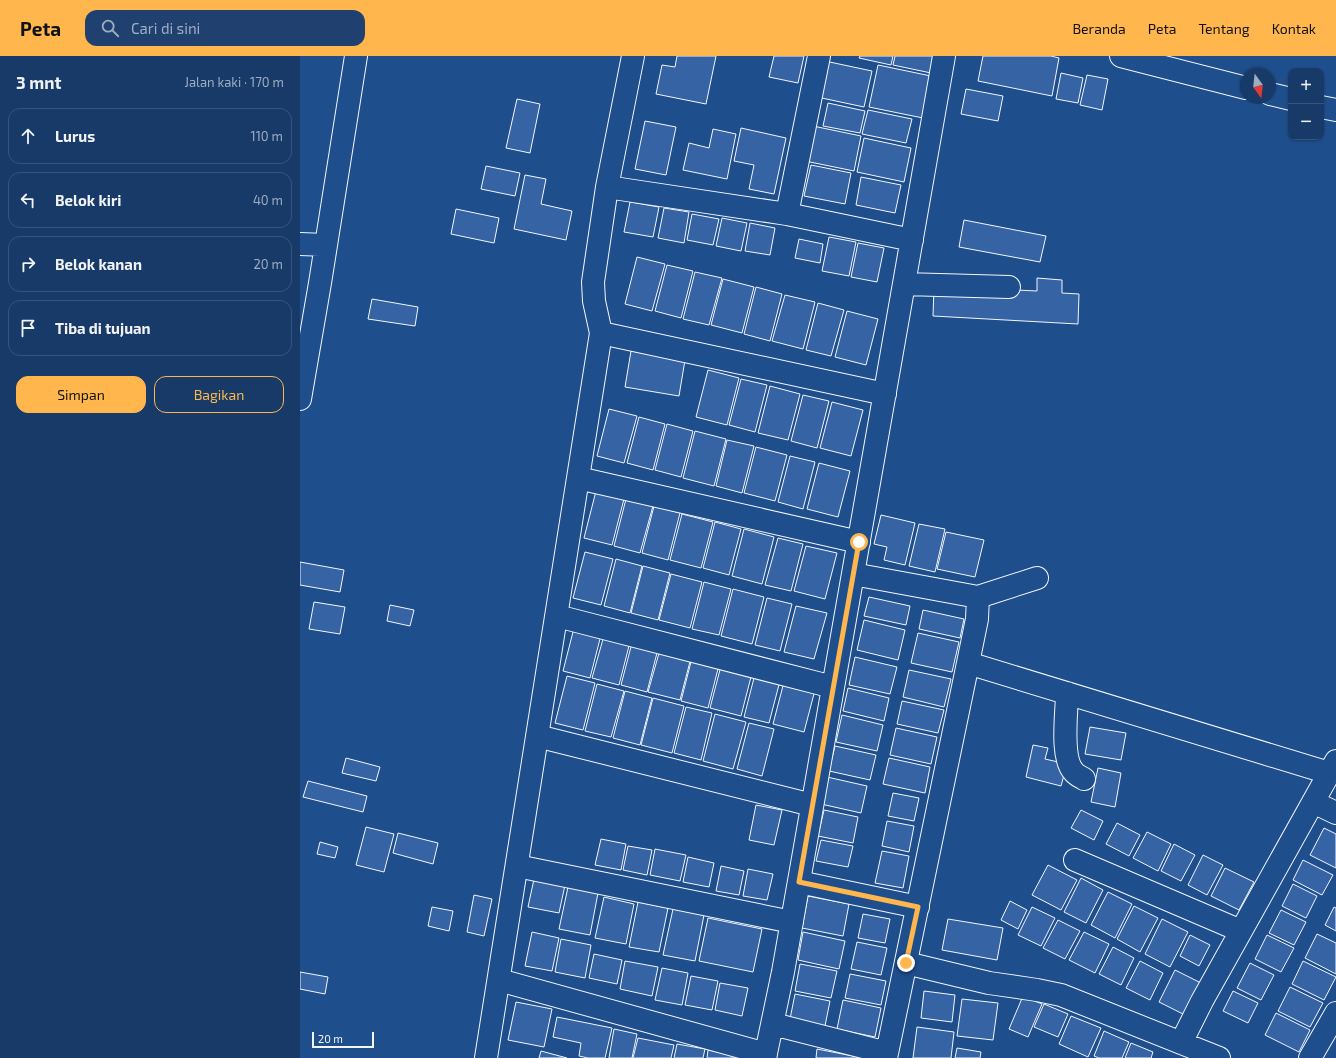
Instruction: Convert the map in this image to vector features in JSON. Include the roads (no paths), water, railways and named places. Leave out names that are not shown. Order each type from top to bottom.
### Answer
[{"type":"street","points":[[300,399],[356,56]]},
{"type":"street","points":[[486,1058],[601,333],[594,301],[593,282],[607,187],[633,56]]},
{"type":"street","points":[[787,214],[819,56]]},
{"type":"street","points":[[499,980],[766,1056],[792,922],[944,56]]},
{"type":"street","points":[[1121,56],[1240,86]]},
{"type":"street","points":[[1276,95],[1288,98]]},
{"type":"street","points":[[1324,108],[1336,110]]},
{"type":"street","points":[[607,187],[787,214],[912,240]]},
{"type":"street","points":[[300,244],[326,245]]},
{"type":"street","points":[[904,284],[1009,287]]},
{"type":"street","points":[[601,333],[885,394]]},
{"type":"street","points":[[578,478],[859,542]]},
{"type":"street","points":[[853,574],[978,597],[1037,578]]},
{"type":"street","points":[[773,1024],[887,1055],[977,619],[978,597]]},
{"type":"street","points":[[557,616],[833,687]]},
{"type":"street","points":[[968,663],[1068,693],[1333,767],[1202,1001],[1181,1043]]},
{"type":"street","points":[[1068,693],[1065,753],[1068,763],[1074,772],[1084,779]]},
{"type":"street","points":[[538,736],[812,805]]},
{"type":"street","points":[[1313,802],[1336,813]]},
{"type":"street","points":[[1075,860],[1241,931]]},
{"type":"street","points":[[517,866],[792,922]]},
{"type":"street","points":[[799,882],[918,907]]},
{"type":"street","points":[[906,963],[989,983],[1061,995],[1219,1058]]},
{"type":"street","points":[[1310,1058],[1336,1014]]}]
